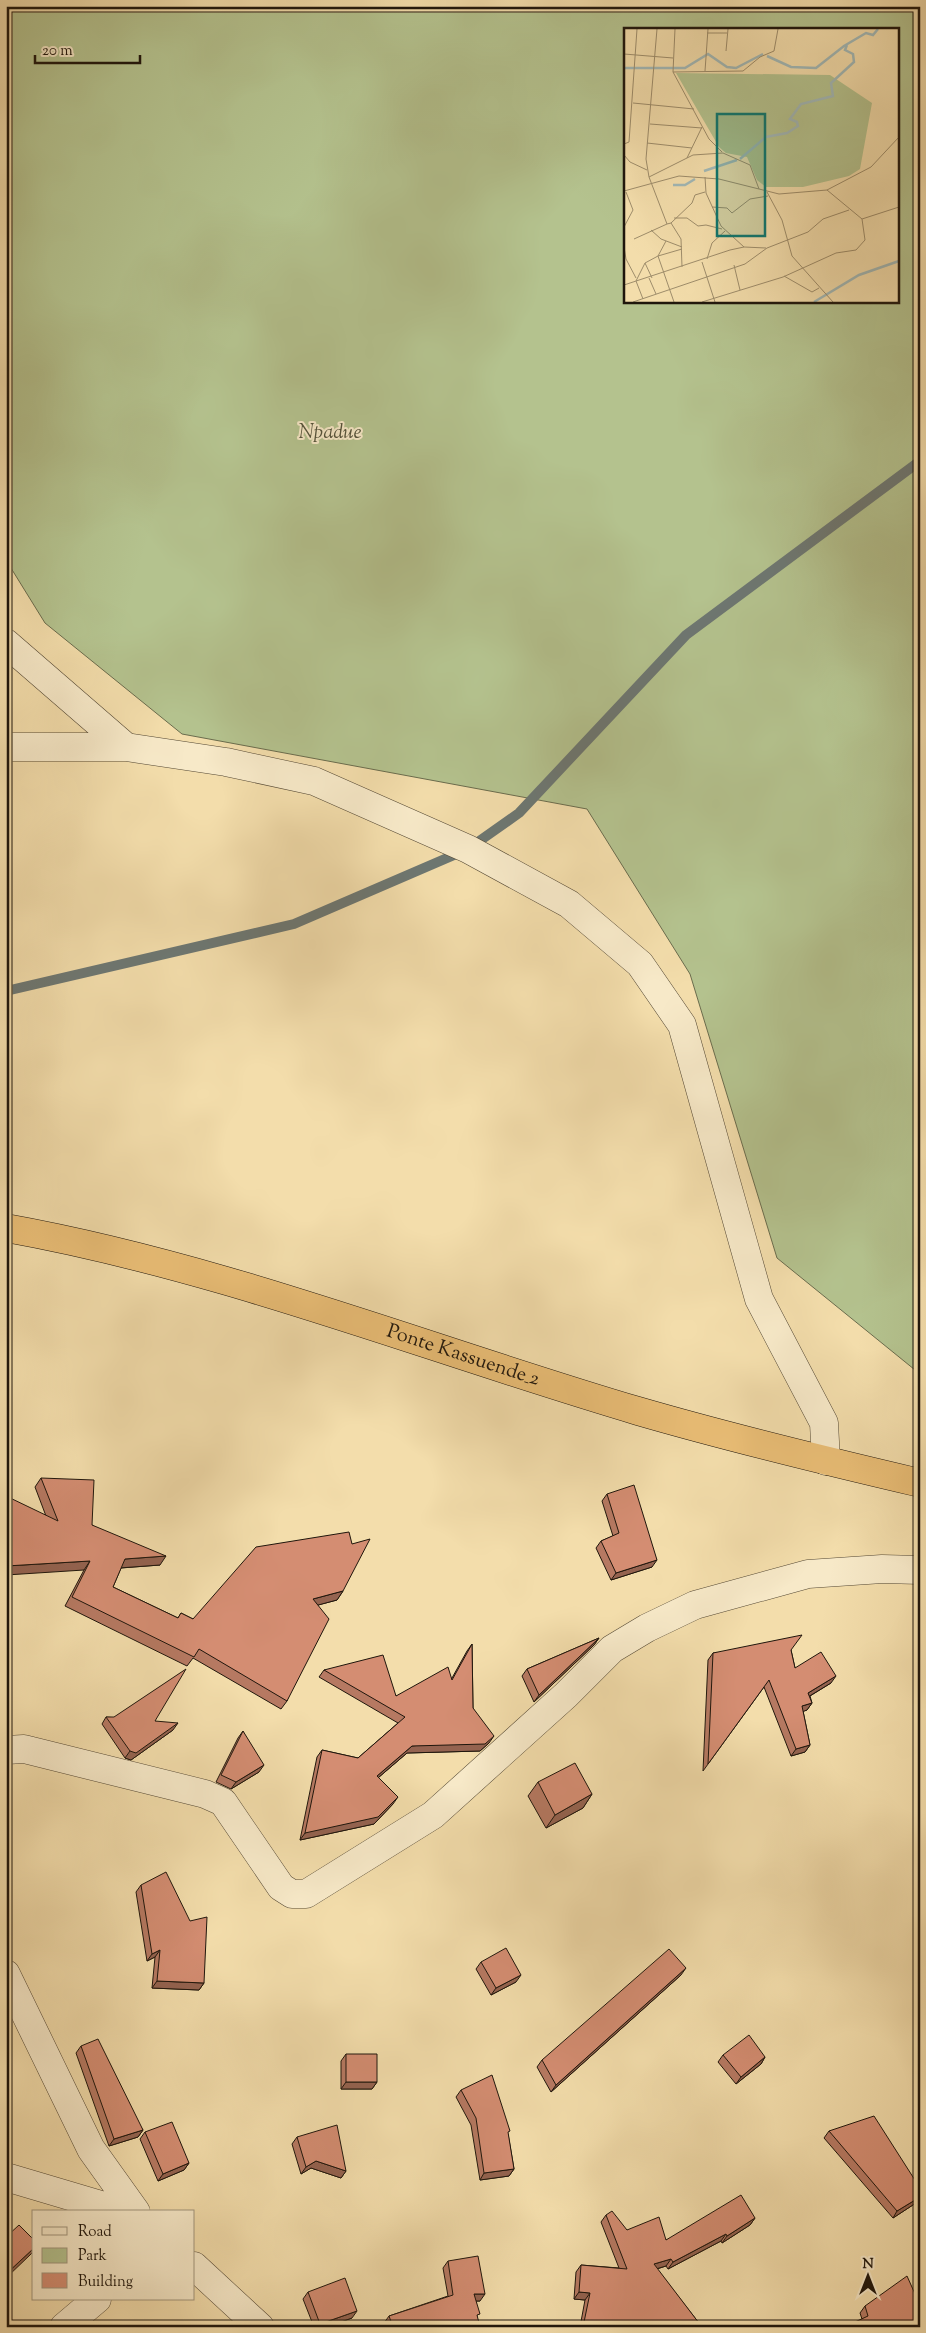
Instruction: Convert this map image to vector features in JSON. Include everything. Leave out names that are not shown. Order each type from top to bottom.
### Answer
[{"type":"highway","name":"Ponte Kassuende_2","points":[[6,1228],[50,1236],[277,1295],[638,1411],[920,1484]]},
{"type":"street","points":[[6,643],[126,747]]},
{"type":"street","points":[[6,747],[126,747],[226,762],[314,781],[468,849],[569,904],[640,964],[682,1025],[759,1299],[824,1424],[826,1461]]},
{"type":"street","points":[[6,1750],[24,1749],[205,1794],[223,1802],[281,1887],[292,1894],[306,1894],[433,1815],[566,1695],[612,1649],[646,1628],[695,1605],[808,1574],[920,1570]]},
{"type":"street","points":[[6,1974],[91,2149],[135,2210]]},
{"type":"street","points":[[6,2177],[117,2210]]},
{"type":"street","points":[[195,2267],[260,2327]]},
{"type":"street","points":[[64,2327],[96,2300]]},
{"type":"green space","name":"Npadue","points":[[6,6],[920,6],[920,1374],[777,1258],[690,974],[587,809],[182,734],[45,623],[6,560]]},
{"type":"building","points":[[41,1478],[94,1480],[92,1525],[166,1556],[125,1559],[113,1587],[178,1618],[181,1613],[193,1619],[256,1547],[349,1532],[352,1544],[370,1539],[343,1591],[313,1599],[329,1619],[287,1701],[199,1649],[194,1657],[72,1597],[90,1561],[6,1566],[6,1496],[58,1521]]},
{"type":"building","points":[[634,1485],[657,1560],[616,1573],[601,1541],[619,1533],[607,1494]]},
{"type":"building","points":[[802,1635],[791,1650],[795,1668],[821,1652],[836,1676],[808,1693],[812,1703],[802,1706],[810,1745],[796,1749],[769,1680],[708,1764],[713,1653]]},
{"type":"building","points":[[599,1638],[539,1695],[527,1669]]},
{"type":"building","points":[[472,1644],[473,1708],[494,1736],[485,1744],[412,1746],[377,1776],[398,1797],[378,1817],[305,1833],[322,1750],[358,1758],[405,1717],[324,1670],[383,1655],[396,1696],[448,1667],[452,1680]]},
{"type":"building","points":[[186,1669],[155,1721],[178,1723],[136,1753],[130,1751],[106,1717],[114,1717]]},
{"type":"building","points":[[243,1731],[264,1765],[236,1782],[221,1775]]},
{"type":"building","points":[[575,1763],[592,1794],[555,1815],[538,1782]]},
{"type":"building","points":[[166,1872],[190,1921],[207,1917],[204,1983],[157,1981],[160,1950],[152,1954],[141,1885]]},
{"type":"building","points":[[506,1948],[521,1975],[496,1988],[481,1962]]},
{"type":"building","points":[[669,1949],[686,1968],[556,2085],[542,2060]]},
{"type":"building","points":[[749,2035],[765,2057],[741,2077],[723,2055]]},
{"type":"building","points":[[98,2039],[143,2130],[114,2139],[81,2046]]},
{"type":"building","points":[[346,2054],[377,2054],[377,2082],[346,2082]]},
{"type":"building","points":[[492,2075],[510,2131],[508,2132],[514,2169],[484,2173],[476,2118],[461,2090]]},
{"type":"building","points":[[874,2116],[920,2188],[920,2197],[897,2211],[829,2131]]},
{"type":"building","points":[[172,2122],[189,2163],[163,2174],[145,2132]]},
{"type":"building","points":[[337,2125],[346,2171],[316,2161],[306,2167],[297,2137]]},
{"type":"building","points":[[741,2195],[755,2218],[727,2236],[726,2234],[673,2262],[671,2259],[654,2264],[702,2327],[583,2327],[590,2293],[579,2292],[581,2265],[627,2269],[606,2215],[612,2211],[627,2230],[659,2217],[666,2240]]},
{"type":"building","points":[[19,2225],[32,2238],[32,2250],[6,2274],[6,2237]]},
{"type":"building","points":[[478,2256],[485,2294],[474,2294],[480,2314],[477,2315],[480,2327],[393,2327],[389,2316],[453,2295],[448,2261]]},
{"type":"building","points":[[907,2276],[920,2305],[920,2324],[914,2327],[844,2327],[868,2316],[865,2306]]},
{"type":"building","points":[[345,2278],[357,2311],[320,2324],[308,2292]]},
{"type":"waterway","points":[[6,991],[294,924],[468,849],[519,813],[686,635],[920,461]]}]
